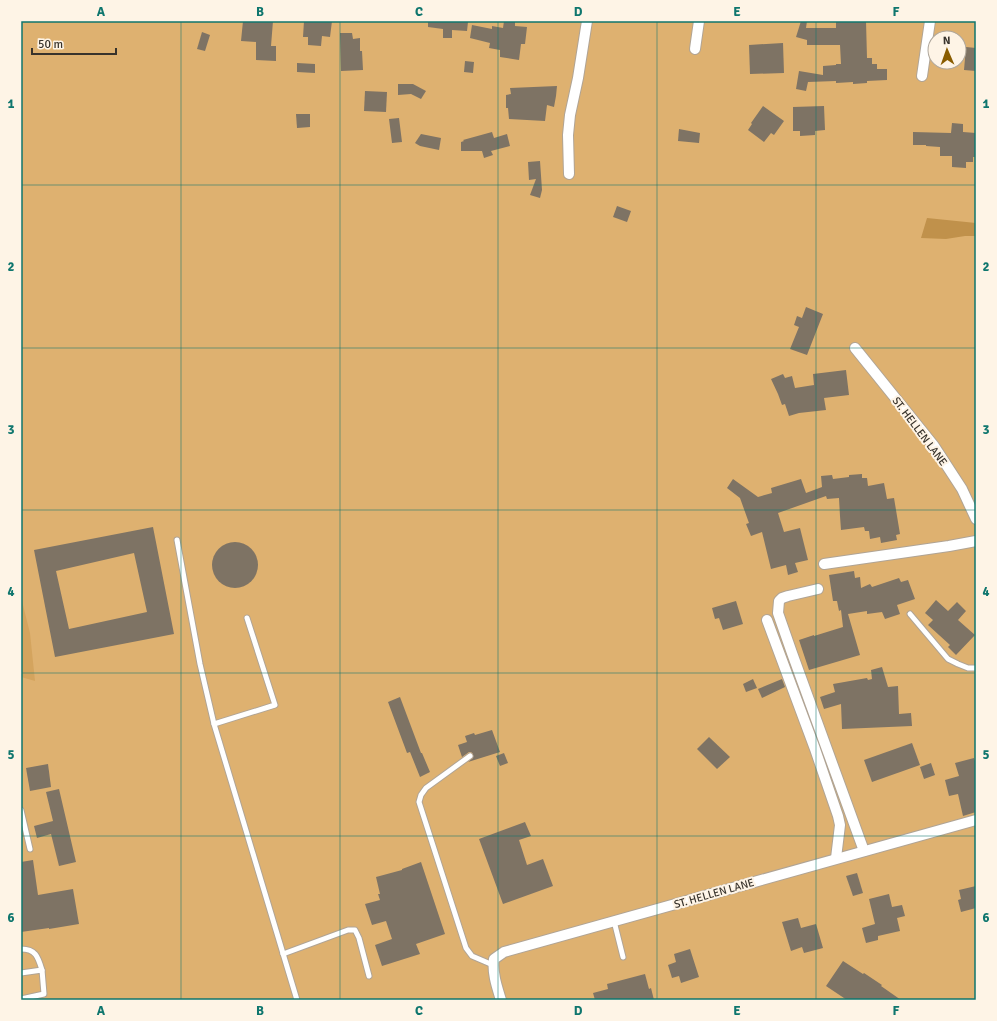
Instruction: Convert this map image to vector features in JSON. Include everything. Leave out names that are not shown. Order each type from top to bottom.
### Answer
[{"type":"street","points":[[569,174],[568,135],[570,115],[578,78],[587,21]]},
{"type":"street","points":[[695,49],[699,21]]},
{"type":"street","points":[[922,76],[930,21]]},
{"type":"street","name":"ST. HELLEN LANE","points":[[855,348],[934,446],[962,489],[976,519]]},
{"type":"street","points":[[824,564],[976,541]]},
{"type":"street","points":[[818,589],[782,598],[779,602],[778,613],[864,851]]},
{"type":"street","points":[[767,620],[838,816],[840,825],[836,858]]},
{"type":"street","name":"ST. HELLEN LANE","points":[[493,965],[494,959],[504,952],[976,820]]},
{"type":"street","points":[[493,965],[501,1000]]},
{"type":"lane","points":[[177,540],[200,664],[214,724],[297,1000]]},
{"type":"lane","points":[[910,614],[948,659],[968,668],[976,668]]},
{"type":"lane","points":[[214,724],[275,705],[247,618]]},
{"type":"lane","points":[[470,756],[426,788],[421,795],[419,802],[466,948],[472,956],[493,965]]},
{"type":"lane","points":[[21,810],[30,849]]},
{"type":"lane","points":[[614,921],[623,957]]},
{"type":"lane","points":[[283,954],[348,930],[356,930],[369,976]]},
{"type":"lane","points":[[21,949],[26,949],[35,953],[39,960],[42,970],[44,997],[21,1000]]},
{"type":"lane","points":[[21,973],[42,970]]},
{"type":"shaded area","points":[[21,21],[976,21],[976,1000],[21,1000]]},
{"type":"shaded area","points":[[927,218],[976,223],[976,236],[946,239],[921,238]]},
{"type":"shaded area","points":[[21,597],[30,633],[35,681],[21,677]]},
{"type":"building","points":[[243,21],[273,21],[271,46],[276,46],[276,61],[256,60],[256,42],[241,41]]},
{"type":"building","points":[[304,21],[332,21],[330,37],[322,36],[321,46],[308,45],[308,37],[303,37]]},
{"type":"building","points":[[428,21],[468,22],[467,31],[452,30],[452,38],[443,38],[443,29],[428,27]]},
{"type":"building","points":[[504,21],[515,21],[515,26],[527,27],[525,44],[521,44],[519,60],[500,57],[500,50],[489,48],[490,43],[470,38],[472,25],[492,29],[492,26],[503,28]]},
{"type":"building","points":[[801,21],[807,21],[806,28],[836,28],[836,21],[866,21],[867,58],[872,58],[872,64],[877,64],[877,69],[887,69],[887,80],[867,81],[867,83],[853,84],[853,82],[836,83],[836,81],[808,82],[806,91],[796,89],[799,71],[823,75],[823,66],[841,64],[840,45],[807,45],[807,40],[796,37]]},
{"type":"building","points":[[202,32],[210,35],[205,51],[197,49]]},
{"type":"building","points":[[340,33],[352,33],[353,39],[360,38],[360,51],[362,51],[363,70],[341,71]]},
{"type":"building","points":[[783,43],[784,73],[750,74],[749,45]]},
{"type":"building","points":[[967,47],[976,48],[976,71],[964,70],[967,70]]},
{"type":"building","points":[[465,61],[474,62],[473,73],[464,72]]},
{"type":"building","points":[[297,63],[315,64],[315,73],[297,72]]},
{"type":"building","points":[[398,84],[413,84],[426,91],[421,99],[411,94],[398,95]]},
{"type":"building","points":[[557,86],[554,107],[547,105],[545,121],[509,119],[508,108],[506,108],[506,95],[511,94],[510,88]]},
{"type":"building","points":[[365,91],[387,92],[386,112],[364,111]]},
{"type":"building","points":[[763,106],[784,121],[774,135],[771,133],[764,142],[748,130]]},
{"type":"building","points":[[824,106],[825,130],[815,131],[815,135],[800,136],[800,131],[793,131],[793,107]]},
{"type":"building","points":[[296,114],[310,114],[310,127],[297,128]]},
{"type":"building","points":[[399,118],[402,142],[392,143],[389,119]]},
{"type":"building","points":[[952,123],[963,124],[963,132],[976,133],[976,157],[973,157],[973,162],[966,162],[966,168],[952,167],[952,156],[940,156],[940,147],[913,145],[913,132],[951,133]]},
{"type":"building","points":[[679,129],[700,133],[699,143],[678,141]]},
{"type":"building","points":[[492,132],[494,138],[507,134],[510,146],[491,151],[493,155],[484,158],[482,151],[461,151],[461,142],[464,141],[463,140]]},
{"type":"building","points":[[421,134],[441,138],[439,150],[420,146],[415,143]]},
{"type":"building","points":[[540,161],[542,190],[540,198],[530,195],[536,179],[529,180],[528,162]]},
{"type":"building","points":[[617,206],[631,211],[627,222],[613,217]]},
{"type":"building","points":[[806,307],[823,314],[807,355],[790,349],[799,327],[794,325],[797,316],[802,318]]},
{"type":"building","points":[[846,370],[849,395],[824,398],[826,410],[799,413],[789,416],[785,404],[782,405],[771,379],[783,374],[785,378],[792,376],[795,388],[814,385],[813,374]]},
{"type":"building","points":[[862,474],[862,478],[867,478],[868,486],[884,483],[887,499],[894,498],[900,534],[896,535],[897,540],[881,543],[880,537],[870,539],[869,531],[865,531],[864,527],[841,530],[839,498],[827,499],[826,496],[778,513],[784,532],[800,528],[808,560],[795,563],[798,572],[788,575],[786,565],[771,569],[762,532],[751,536],[746,524],[749,523],[740,498],[727,488],[733,479],[758,497],[772,493],[771,488],[801,479],[806,493],[822,487],[821,476],[832,475],[833,479],[849,477],[849,475]]},
{"type":"building","points":[[153,527],[174,634],[55,657],[34,550]],"holes":[[[134,553],[147,612],[69,629],[56,571]]]},
{"type":"building","points":[[240,542],[252,548],[257,556],[257,574],[252,582],[244,587],[230,588],[218,582],[213,574],[212,560],[218,548],[226,543]]},
{"type":"building","points":[[854,571],[855,578],[860,577],[861,588],[870,584],[872,587],[899,578],[901,582],[908,580],[915,599],[897,605],[900,614],[885,619],[882,612],[867,614],[867,611],[848,614],[860,655],[809,670],[799,640],[843,627],[841,610],[839,611],[837,601],[833,601],[829,575]]},
{"type":"building","points":[[936,600],[948,611],[957,602],[966,611],[958,620],[975,635],[956,655],[948,647],[950,645],[928,625],[933,620],[925,613]]},
{"type":"building","points":[[736,601],[743,624],[723,630],[719,618],[715,619],[712,608]]},
{"type":"building","points":[[882,667],[888,687],[898,686],[899,714],[911,713],[912,726],[842,729],[841,704],[824,709],[820,697],[835,692],[833,684],[867,678],[868,680],[872,679],[871,670]]},
{"type":"building","points":[[753,679],[757,688],[746,692],[743,684]]},
{"type":"building","points":[[782,679],[785,687],[762,698],[758,689]]},
{"type":"building","points":[[400,697],[421,753],[430,772],[420,777],[410,752],[407,753],[388,702]]},
{"type":"building","points":[[492,730],[500,752],[468,762],[473,758],[473,754],[471,752],[462,757],[458,745],[467,742],[465,736]]},
{"type":"building","points":[[709,737],[730,757],[717,769],[697,749]]},
{"type":"building","points":[[912,743],[920,765],[872,782],[864,760]]},
{"type":"building","points":[[504,753],[508,763],[500,766],[496,756]]},
{"type":"building","points":[[974,758],[976,764],[976,812],[963,816],[958,794],[949,796],[945,780],[959,776],[955,763]]},
{"type":"building","points":[[931,763],[935,775],[924,779],[920,767]]},
{"type":"building","points":[[48,764],[51,787],[30,791],[26,768]]},
{"type":"building","points":[[59,789],[76,862],[59,866],[51,834],[37,838],[34,826],[53,821],[46,792]]},
{"type":"building","points":[[525,822],[531,836],[519,840],[527,865],[543,859],[553,886],[503,904],[479,839]]},
{"type":"building","points":[[33,860],[38,895],[73,889],[79,924],[21,932],[21,862]]},
{"type":"building","points":[[421,862],[445,934],[416,944],[420,954],[382,966],[375,945],[392,939],[386,921],[372,925],[365,904],[380,900],[376,877],[402,870]]},
{"type":"building","points":[[857,873],[863,893],[853,896],[846,876]]},
{"type":"building","points":[[976,886],[976,908],[961,912],[958,900],[961,899],[959,890]]},
{"type":"building","points":[[889,894],[892,907],[902,905],[905,916],[897,918],[900,931],[878,936],[878,940],[866,943],[862,928],[875,924],[869,899]]},
{"type":"building","points":[[798,918],[801,928],[816,924],[823,948],[804,953],[802,947],[791,951],[782,922]]},
{"type":"building","points":[[690,949],[699,977],[681,983],[679,976],[672,978],[668,965],[676,962],[674,954]]},
{"type":"building","points":[[843,961],[882,985],[881,986],[901,1000],[847,1000],[826,986]]},
{"type":"building","points":[[645,974],[654,1000],[595,1000],[593,993],[608,989],[607,984]]}]
